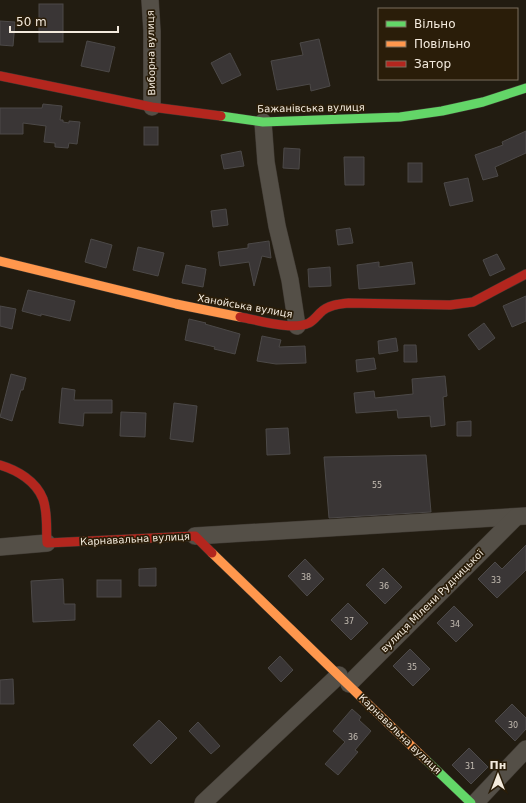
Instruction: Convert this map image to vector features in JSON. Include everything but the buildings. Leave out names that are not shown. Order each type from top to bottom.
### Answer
[{"type":"street","name":"Виборна вулиця","points":[[150,0],[152,31],[152,107]]},
{"type":"street","name":"Бажанівська вулиця","points":[[0,76],[152,107],[263,122],[400,117],[442,111],[469,105],[526,88]]},
{"type":"street","points":[[263,122],[266,162],[277,226],[290,280],[297,326]]},
{"type":"street","name":"Ханойська вулиця","points":[[0,261],[176,304],[297,326],[310,323],[322,311],[334,305],[349,303],[450,305],[473,302],[526,274]]},
{"type":"street","points":[[0,465],[10,468],[24,476],[36,488],[43,499],[47,543],[0,547]]},
{"type":"street","points":[[195,536],[521,516]]},
{"type":"street","name":"вулиця Мілени Рудницької","points":[[344,680],[521,516]]},
{"type":"street","name":"Карнавальна вулиця","points":[[47,543],[195,536],[344,680],[461,800]]},
{"type":"street","points":[[203,803],[344,680]]},
{"type":"street","points":[[475,803],[526,749]]},
{"type":"traffic: fast","points":[[221,116],[263,122],[400,117],[442,111],[483,102],[526,88]]},
{"type":"traffic: fast","points":[[426,760],[471,803]]},
{"type":"traffic: slow","points":[[0,261],[176,304],[240,317]]},
{"type":"traffic: slow","points":[[212,553],[426,760]]},
{"type":"traffic: jam","points":[[0,76],[152,107],[221,116]]},
{"type":"traffic: jam","points":[[240,317],[294,326],[309,323],[326,308],[341,304],[450,305],[473,302],[526,274]]},
{"type":"traffic: jam","points":[[0,465],[25,477],[40,493],[46,510],[47,543],[195,536],[212,553]]}]
